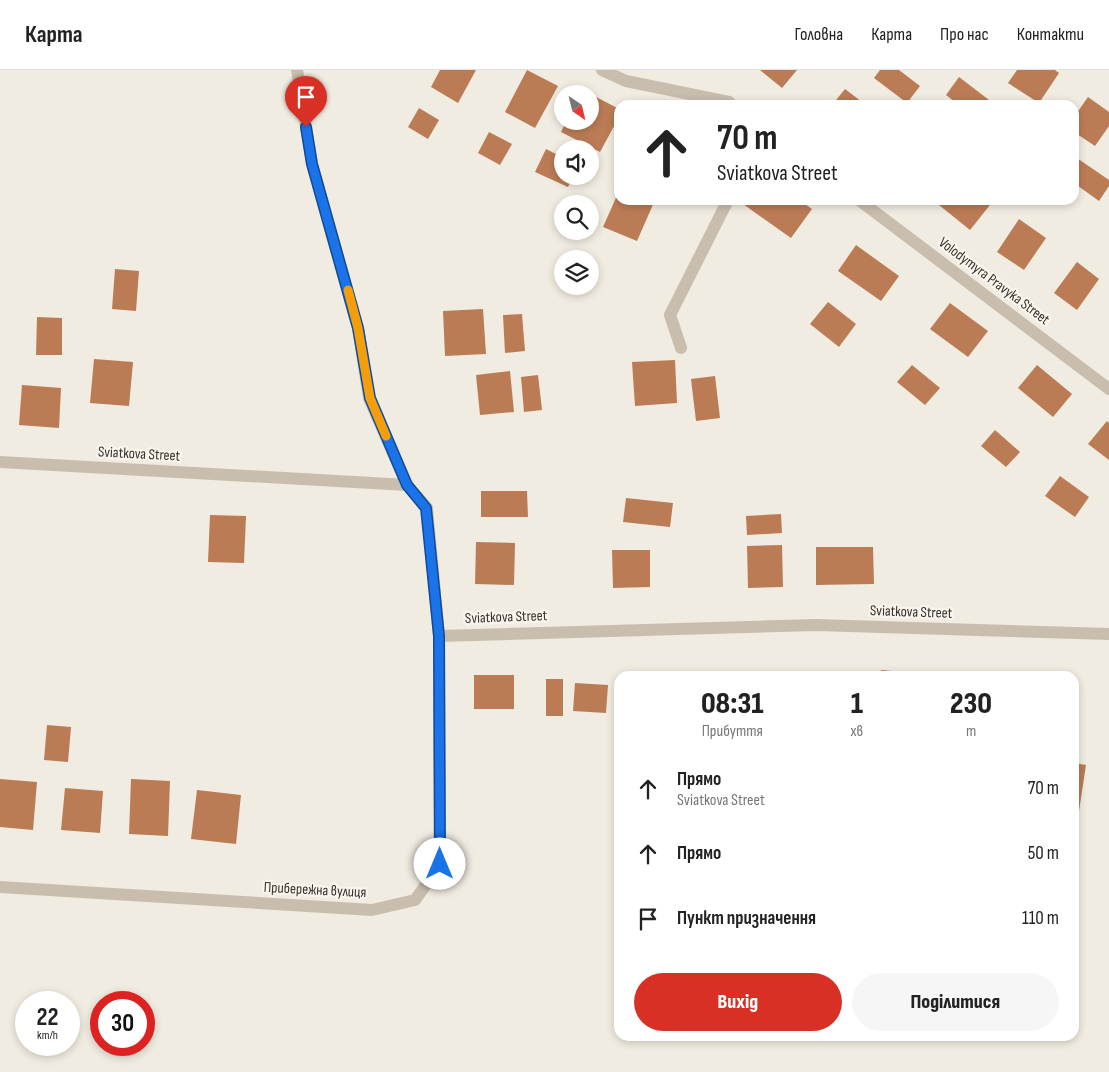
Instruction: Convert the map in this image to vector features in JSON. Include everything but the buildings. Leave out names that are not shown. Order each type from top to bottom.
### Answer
[{"type":"street","points":[[297,70],[312,164],[358,328],[370,398],[407,485],[426,508],[439,636]]},
{"type":"street","points":[[602,70],[626,81],[719,100]]},
{"type":"street","points":[[681,348],[670,315],[725,205]]},
{"type":"street","name":"Volodymyra Pravyka Street","points":[[866,205],[1109,389]]},
{"type":"street","name":"Sviatkova Street","points":[[0,462],[407,485]]},
{"type":"street","name":"Sviatkova Street","points":[[439,636],[816,625],[1109,634]]},
{"type":"street","name":"Прибережна вулиця","points":[[0,887],[372,910],[416,900],[440,864],[439,636]]},
{"type":"slow traffic","points":[[348,290],[358,328],[370,398],[386,436]]},
{"type":"route","points":[[306,127],[312,164],[358,328],[370,398],[407,485],[426,508],[439,636],[440,864]]}]
